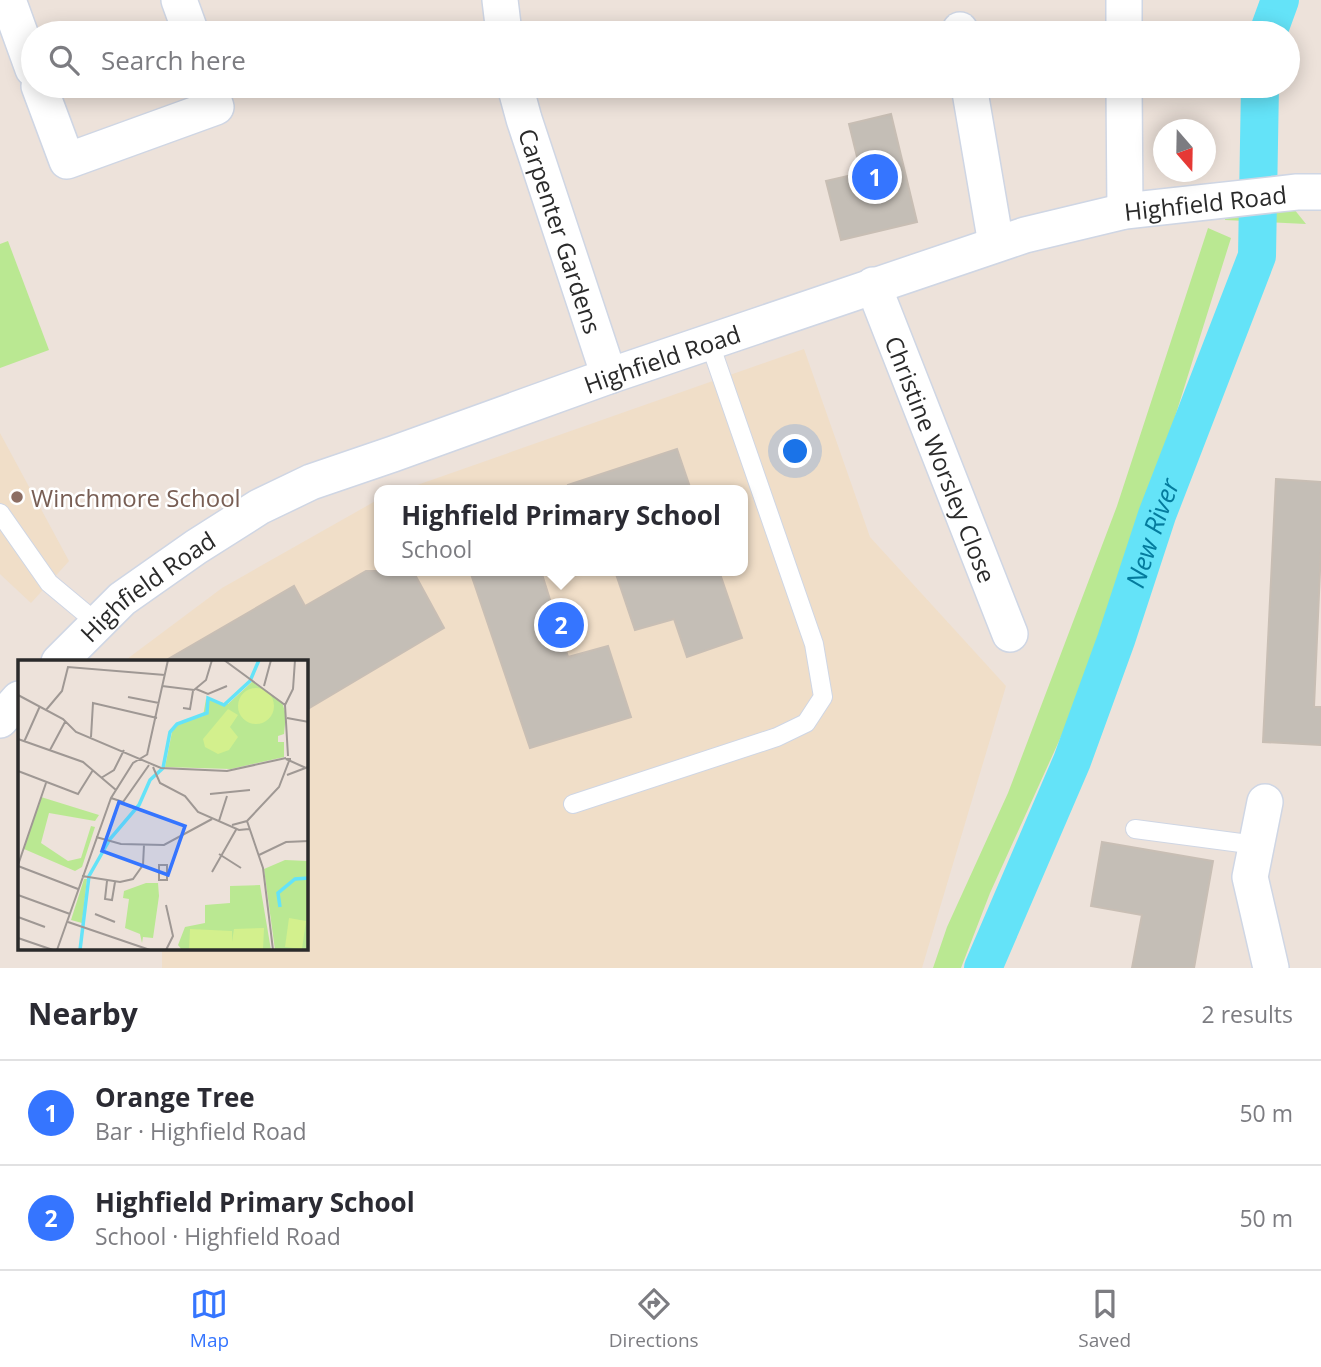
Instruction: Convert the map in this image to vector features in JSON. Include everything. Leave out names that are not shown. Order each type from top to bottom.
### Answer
[{"type":"street","points":[[8,0],[21,36]]},
{"type":"street","points":[[179,0],[187,21]]},
{"type":"street","points":[[500,0],[503,21]]},
{"type":"street","points":[[1124,0],[1124,21]]},
{"type":"street","points":[[43,98],[67,161],[216,107],[213,98]]},
{"type":"street","name":"Carpenter Gardens","points":[[518,98],[609,376]]},
{"type":"street","points":[[971,98],[996,244]]},
{"type":"street","points":[[1124,98],[1125,211]]},
{"type":"street","name":"Highfield Road","points":[[61,660],[122,599],[195,547],[260,507],[311,482],[709,341],[1026,235],[1125,211],[1309,192]]},
{"type":"street","name":"Christine Worsley Close","points":[[873,285],[1010,634]]},
{"type":"street","points":[[0,720],[18,700]]},
{"type":"street","points":[[1265,802],[1251,877],[1270,968]]},
{"type":"lane","points":[[573,804],[777,737],[806,723],[823,697],[814,643],[709,341]]},
{"type":"lane","points":[[0,513],[49,583],[97,623]]},
{"type":"lane","points":[[1135,829],[1256,845]]},
{"type":"shaded area","points":[[804,349],[870,537],[1006,686],[922,968],[162,968],[162,950],[308,950],[308,660],[126,660],[222,588],[374,502],[374,576],[748,576],[748,485],[417,485]]},
{"type":"shaded area","name":"Winchmore School","points":[[0,433],[69,561],[31,603],[0,574]]},
{"type":"green space","points":[[1290,204],[1306,224],[1225,220],[1225,207]]},
{"type":"green space","points":[[1208,228],[1231,238],[1123,583],[1064,730],[990,893],[961,968],[933,968],[947,927],[1008,793],[1117,506]]},
{"type":"green space","points":[[8,241],[49,350],[0,368],[0,244]]},
{"type":"building","points":[[891,114],[917,222],[841,240],[826,181],[861,173],[849,124]]},
{"type":"building","points":[[677,449],[689,485],[568,485]]},
{"type":"building","points":[[1276,479],[1321,482],[1314,707],[1321,707],[1321,745],[1263,742]]},
{"type":"building","points":[[366,571],[374,571],[374,576],[416,576],[444,628],[308,709],[308,660],[166,660],[294,586],[305,606]]},
{"type":"building","points":[[472,576],[543,576],[568,657],[608,646],[631,717],[530,748]]},
{"type":"building","points":[[617,576],[721,576],[742,638],[687,657],[674,619],[635,630]]},
{"type":"building","points":[[1102,842],[1213,861],[1194,968],[1132,968],[1142,915],[1091,906]]},
{"type":"waterway","name":"New River","points":[[1272,21],[1280,0]]},
{"type":"waterway","name":"New River","points":[[983,968],[1072,761],[1157,515],[1257,256],[1260,98]]},
{"type":"place","name":"Orange Tree","points":[[875,177]]},
{"type":"place","name":"Winchmore School","points":[[17,497]]},
{"type":"place","name":"Highfield Primary School","points":[[561,625]]}]
